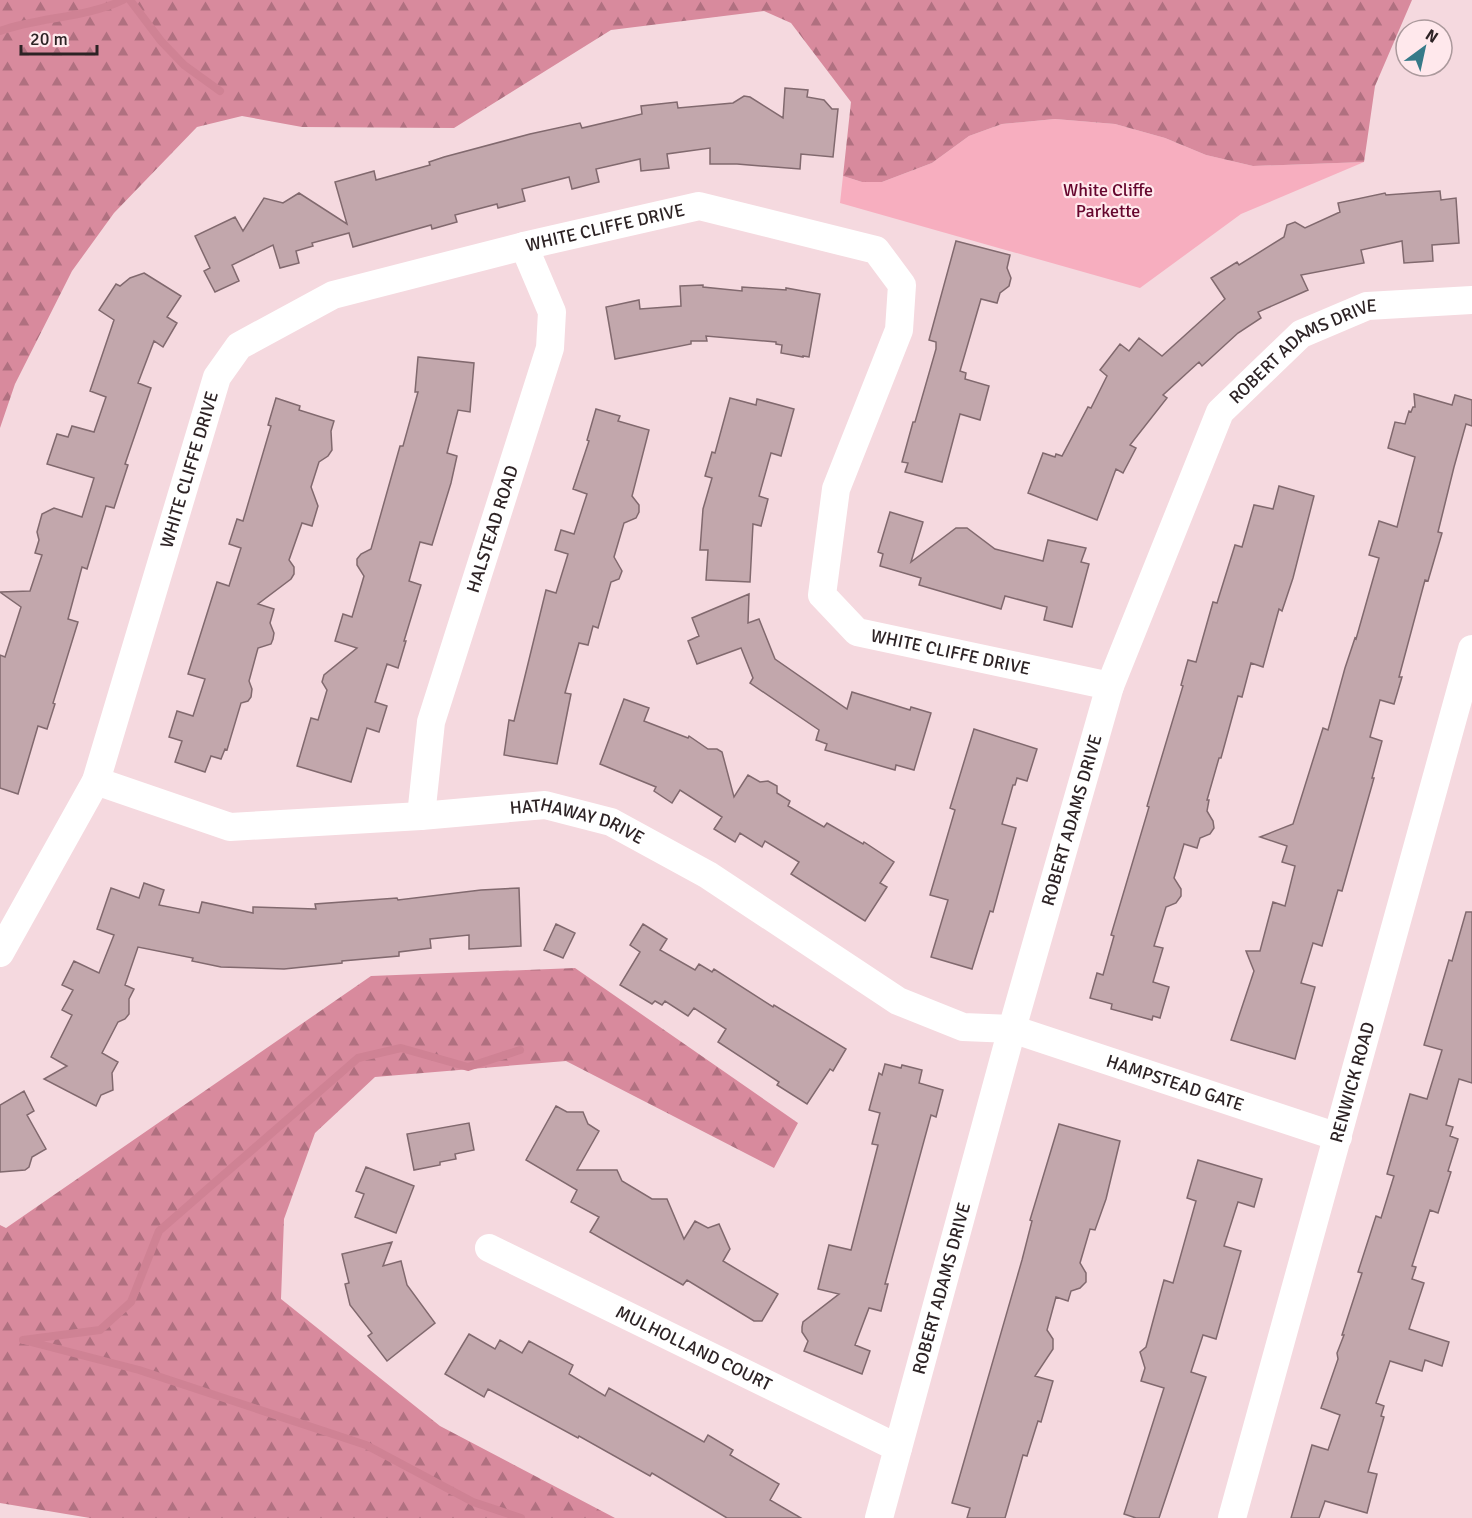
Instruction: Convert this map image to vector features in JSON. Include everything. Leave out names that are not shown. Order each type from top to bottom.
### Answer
[{"type":"street","name":"WHITE CLIFFE DRIVE","points":[[0,953],[96,781],[217,377],[239,346],[333,295],[524,246],[699,206],[876,250],[902,285],[899,330],[836,489],[822,595],[857,632],[1110,686]]},
{"type":"street","name":"HALSTEAD ROAD","points":[[421,816],[431,722],[550,348],[552,312],[524,246]]},
{"type":"street","name":"ROBERT ADAMS DRIVE","points":[[879,1518],[1012,1029],[1110,686],[1220,412],[1301,334],[1367,306],[1472,300]]},
{"type":"street","name":"RENWICK ROAD","points":[[1232,1518],[1472,649]]},
{"type":"street","name":"HATHAWAY DRIVE","points":[[96,781],[230,827],[421,816],[545,805],[611,822],[708,875],[898,1001],[963,1027],[1012,1029]]},
{"type":"street","name":"HAMPSTEAD GATE","points":[[1012,1029],[1338,1137]]},
{"type":"street","name":"MULHOLLAND COURT","points":[[489,1248],[898,1448]]},
{"type":"green space","points":[[0,0],[1412,0],[1404,18],[1394,18],[1394,42],[1375,86],[1364,162],[1253,166],[1206,155],[1165,138],[1115,124],[1055,119],[1002,124],[969,136],[932,163],[882,182],[862,182],[843,176],[851,102],[791,23],[764,11],[611,30],[454,128],[302,127],[242,116],[197,127],[114,213],[72,271],[15,384],[0,428]]},
{"type":"green space","name":"White Cliffe Parkette","points":[[1055,119],[1115,124],[1165,138],[1206,155],[1253,166],[1364,162],[1241,214],[1140,288],[840,203],[843,176],[862,182],[882,182],[932,163],[969,136],[1002,124]]},
{"type":"green space","points":[[575,968],[798,1123],[774,1168],[566,1061],[375,1077],[315,1133],[284,1219],[281,1299],[440,1426],[615,1518],[90,1518],[0,1503],[0,1225],[6,1228],[371,976]]},
{"type":"building","points":[[785,88],[808,90],[807,97],[824,100],[832,109],[838,109],[833,157],[801,154],[800,169],[710,164],[710,148],[667,154],[669,168],[641,171],[640,159],[596,169],[599,182],[572,189],[569,177],[522,189],[525,201],[498,208],[497,204],[455,215],[457,222],[432,229],[431,225],[353,247],[349,233],[312,243],[313,246],[296,251],[299,263],[280,268],[273,245],[232,265],[239,281],[215,292],[204,271],[210,268],[195,236],[235,217],[243,231],[264,198],[283,203],[299,193],[347,224],[335,182],[374,171],[376,180],[430,165],[429,162],[444,157],[530,134],[580,123],[582,128],[642,114],[641,106],[677,102],[678,108],[733,103],[744,96],[750,97],[783,118]]},
{"type":"building","points":[[1440,191],[1441,200],[1456,198],[1459,243],[1432,245],[1433,261],[1404,263],[1402,241],[1361,250],[1364,263],[1301,275],[1308,290],[1258,312],[1261,318],[1238,333],[1202,366],[1199,362],[1163,395],[1167,398],[1130,445],[1136,448],[1123,473],[1116,469],[1097,520],[1028,493],[1043,453],[1055,457],[1056,454],[1062,456],[1107,376],[1100,370],[1120,344],[1129,351],[1139,338],[1162,356],[1225,299],[1211,278],[1237,262],[1239,265],[1284,237],[1287,225],[1295,222],[1305,228],[1340,212],[1338,203],[1385,193],[1386,195]]},
{"type":"building","points":[[956,241],[1010,255],[1007,268],[1011,278],[1009,286],[1000,293],[997,303],[981,299],[960,371],[966,373],[965,379],[989,386],[980,420],[960,414],[942,482],[905,472],[908,463],[902,462],[936,349],[936,342],[929,340]]},
{"type":"building","points":[[144,273],[181,296],[167,317],[177,323],[163,347],[154,341],[138,383],[151,388],[125,464],[128,465],[114,508],[106,506],[87,569],[82,567],[68,619],[78,622],[53,703],[55,704],[47,729],[38,726],[18,794],[0,788],[0,655],[5,657],[21,607],[0,592],[30,591],[42,555],[35,553],[42,514],[54,508],[82,517],[94,478],[47,464],[57,434],[68,437],[72,426],[94,432],[106,397],[90,391],[114,320],[99,310],[116,284],[120,286],[130,278]]},
{"type":"building","points":[[703,285],[703,287],[742,291],[742,287],[786,290],[786,288],[820,294],[809,357],[781,353],[782,345],[776,342],[706,336],[707,341],[691,341],[691,344],[615,359],[606,307],[639,300],[640,309],[681,306],[680,286]]},
{"type":"building","points":[[418,357],[474,363],[470,412],[458,410],[447,453],[457,456],[451,483],[432,545],[420,542],[409,581],[421,585],[404,641],[406,641],[398,668],[387,664],[375,702],[387,706],[379,732],[367,728],[351,782],[297,766],[311,718],[318,720],[327,690],[322,682],[324,675],[357,648],[335,641],[343,614],[352,617],[364,576],[357,565],[357,559],[371,549],[400,446],[403,446],[418,392],[415,392]]},
{"type":"building","points":[[1414,394],[1452,405],[1455,395],[1472,400],[1472,426],[1466,424],[1438,532],[1442,533],[1428,581],[1425,580],[1394,704],[1380,700],[1370,737],[1382,741],[1372,778],[1374,778],[1342,891],[1338,890],[1322,946],[1313,943],[1301,983],[1315,987],[1295,1059],[1231,1040],[1254,971],[1246,951],[1260,951],[1273,902],[1285,906],[1295,866],[1282,862],[1287,846],[1260,837],[1293,824],[1323,728],[1328,730],[1379,558],[1369,555],[1379,521],[1397,527],[1415,457],[1388,448],[1395,422],[1405,424],[1409,411],[1411,412],[1415,407]]},
{"type":"building","points":[[276,398],[300,406],[299,410],[334,421],[331,431],[332,450],[319,462],[311,487],[318,506],[312,526],[302,523],[289,560],[294,567],[294,574],[291,579],[258,604],[274,609],[270,623],[274,633],[271,644],[258,648],[249,681],[252,689],[251,697],[248,701],[241,703],[227,750],[225,749],[221,759],[211,756],[205,772],[175,762],[182,741],[169,737],[177,711],[193,716],[205,679],[188,674],[217,582],[229,586],[241,548],[229,544],[237,519],[243,521],[271,426],[268,425]]},
{"type":"building","points":[[730,398],[756,405],[757,399],[794,409],[781,456],[771,453],[759,496],[768,499],[761,526],[753,524],[750,582],[706,580],[708,550],[700,550],[703,509],[712,478],[705,476],[712,452],[715,453]]},
{"type":"building","points":[[596,409],[620,416],[618,421],[649,430],[632,496],[639,505],[639,512],[636,518],[624,523],[614,557],[622,571],[619,579],[611,582],[598,628],[593,626],[588,645],[579,643],[565,693],[571,694],[557,764],[504,755],[509,720],[514,721],[546,590],[556,593],[568,554],[555,550],[561,530],[574,534],[587,494],[573,489],[589,441],[587,440]]},
{"type":"building","points":[[1279,486],[1314,496],[1293,578],[1282,611],[1279,609],[1263,667],[1251,663],[1242,697],[1238,696],[1221,758],[1219,758],[1207,800],[1209,800],[1207,811],[1214,828],[1210,834],[1200,838],[1197,848],[1184,844],[1174,878],[1181,889],[1181,896],[1176,903],[1166,907],[1154,946],[1163,948],[1153,982],[1169,987],[1160,1018],[1153,1016],[1152,1020],[1111,1009],[1112,1004],[1090,998],[1097,973],[1103,975],[1114,936],[1111,935],[1183,686],[1181,685],[1188,660],[1196,662],[1213,602],[1217,603],[1235,545],[1242,547],[1254,505],[1273,509]]},
{"type":"building","points":[[890,512],[923,522],[911,562],[956,528],[967,528],[995,549],[1043,561],[1048,540],[1086,548],[1081,562],[1089,564],[1072,627],[1044,620],[1047,607],[1005,596],[1001,609],[919,585],[921,578],[880,566],[883,554],[878,552]]},
{"type":"building","points":[[749,594],[748,623],[759,619],[775,659],[847,709],[852,692],[910,710],[911,707],[931,713],[914,770],[896,765],[895,770],[825,750],[827,744],[816,740],[819,730],[750,683],[753,678],[741,648],[697,664],[688,641],[699,636],[692,618]]},
{"type":"building","points":[[624,699],[649,708],[644,721],[688,738],[689,736],[708,749],[717,749],[722,752],[734,797],[748,775],[760,782],[768,781],[777,786],[777,793],[790,801],[788,806],[824,827],[827,823],[863,844],[864,842],[894,862],[880,883],[887,887],[865,921],[791,874],[799,862],[765,841],[762,847],[740,833],[735,842],[714,829],[722,817],[680,790],[672,803],[654,791],[656,787],[600,764]]},
{"type":"building","points":[[974,729],[1037,749],[1027,781],[1017,778],[1013,785],[1002,824],[1016,828],[993,912],[990,911],[972,969],[931,957],[948,900],[930,895],[955,810],[950,808]]},
{"type":"building","points":[[144,883],[164,890],[159,905],[199,913],[202,902],[253,913],[253,907],[316,909],[315,904],[397,898],[398,900],[519,888],[521,946],[469,949],[469,935],[430,939],[431,948],[399,952],[399,956],[284,969],[221,967],[192,961],[193,958],[138,947],[125,985],[134,989],[129,999],[129,1014],[118,1022],[102,1053],[118,1062],[112,1073],[113,1090],[101,1095],[96,1106],[44,1079],[67,1066],[51,1057],[72,1015],[62,1010],[73,990],[62,985],[74,961],[99,973],[114,935],[97,929],[111,888],[139,898]]},
{"type":"building","points":[[1466,912],[1472,912],[1472,1083],[1459,1079],[1446,1125],[1453,1127],[1450,1136],[1458,1139],[1448,1171],[1451,1172],[1438,1213],[1430,1210],[1412,1266],[1416,1267],[1412,1279],[1424,1283],[1409,1329],[1449,1342],[1442,1366],[1425,1360],[1422,1371],[1390,1361],[1376,1403],[1384,1406],[1381,1416],[1384,1417],[1368,1472],[1377,1474],[1367,1513],[1325,1501],[1319,1518],[1291,1518],[1312,1445],[1328,1450],[1340,1415],[1321,1408],[1338,1359],[1337,1353],[1344,1335],[1342,1335],[1362,1273],[1358,1272],[1376,1216],[1381,1218],[1394,1176],[1387,1174],[1410,1094],[1427,1099],[1442,1050],[1424,1045]]},
{"type":"building","points":[[556,924],[575,933],[563,958],[544,950]]},
{"type":"building","points":[[643,924],[667,939],[660,950],[695,970],[699,964],[712,972],[714,969],[773,1007],[774,1005],[846,1049],[833,1071],[830,1069],[807,1104],[777,1085],[779,1082],[718,1042],[726,1029],[694,1008],[688,1016],[665,1001],[662,1005],[655,1001],[652,1004],[620,985],[640,952],[630,945]]},
{"type":"building","points":[[885,1064],[922,1070],[919,1083],[943,1090],[936,1117],[931,1115],[885,1284],[888,1284],[881,1311],[869,1308],[855,1345],[870,1351],[862,1374],[804,1351],[808,1341],[802,1332],[802,1327],[803,1322],[839,1294],[818,1289],[829,1245],[851,1250],[878,1145],[872,1144],[880,1113],[869,1110],[879,1073],[882,1075]]},
{"type":"building","points":[[24,1091],[34,1111],[27,1115],[46,1149],[32,1157],[29,1167],[25,1170],[0,1172],[0,1105]]},
{"type":"building","points":[[556,1106],[567,1112],[583,1112],[588,1124],[599,1131],[577,1170],[617,1170],[622,1181],[652,1199],[667,1199],[684,1239],[695,1221],[708,1228],[719,1224],[730,1249],[723,1261],[778,1294],[762,1321],[754,1321],[687,1280],[683,1285],[590,1232],[599,1217],[571,1202],[577,1190],[526,1160]]},
{"type":"building","points":[[469,1123],[474,1150],[455,1154],[456,1159],[440,1162],[440,1165],[414,1170],[407,1134]]},
{"type":"building","points":[[1059,1124],[1120,1141],[1106,1199],[1095,1230],[1090,1229],[1080,1263],[1086,1273],[1086,1282],[1080,1288],[1071,1291],[1068,1301],[1056,1297],[1047,1330],[1053,1339],[1053,1349],[1035,1376],[1053,1381],[1041,1422],[1038,1421],[1027,1456],[1023,1455],[1005,1518],[967,1518],[970,1508],[952,1503],[1022,1260],[1032,1221],[1030,1220]]},
{"type":"building","points":[[1198,1160],[1262,1179],[1254,1207],[1238,1202],[1224,1246],[1241,1251],[1216,1339],[1203,1335],[1191,1372],[1206,1377],[1159,1518],[1136,1518],[1124,1514],[1164,1388],[1141,1381],[1145,1368],[1140,1352],[1146,1347],[1164,1280],[1173,1283],[1196,1201],[1187,1198]]},
{"type":"building","points":[[366,1167],[414,1186],[396,1233],[355,1217],[364,1194],[356,1191]]},
{"type":"building","points":[[392,1242],[383,1266],[401,1261],[407,1285],[435,1323],[387,1361],[368,1336],[372,1333],[350,1305],[345,1284],[349,1283],[342,1254]]},
{"type":"building","points":[[469,1334],[495,1349],[500,1340],[522,1353],[529,1341],[573,1365],[569,1374],[605,1396],[609,1388],[704,1442],[708,1435],[733,1450],[730,1455],[779,1484],[770,1500],[801,1518],[727,1518],[652,1473],[650,1476],[488,1389],[484,1397],[445,1374]]},
{"type":"waterway","points":[[0,31],[94,10],[123,0]]},
{"type":"waterway","points":[[130,0],[161,41],[184,65],[220,91]]},
{"type":"waterway","points":[[23,1340],[100,1330],[131,1302],[159,1231],[358,1058],[401,1048],[468,1067],[520,1050]]},
{"type":"waterway","points":[[27,1341],[139,1370],[366,1445],[473,1502],[521,1518]]}]
